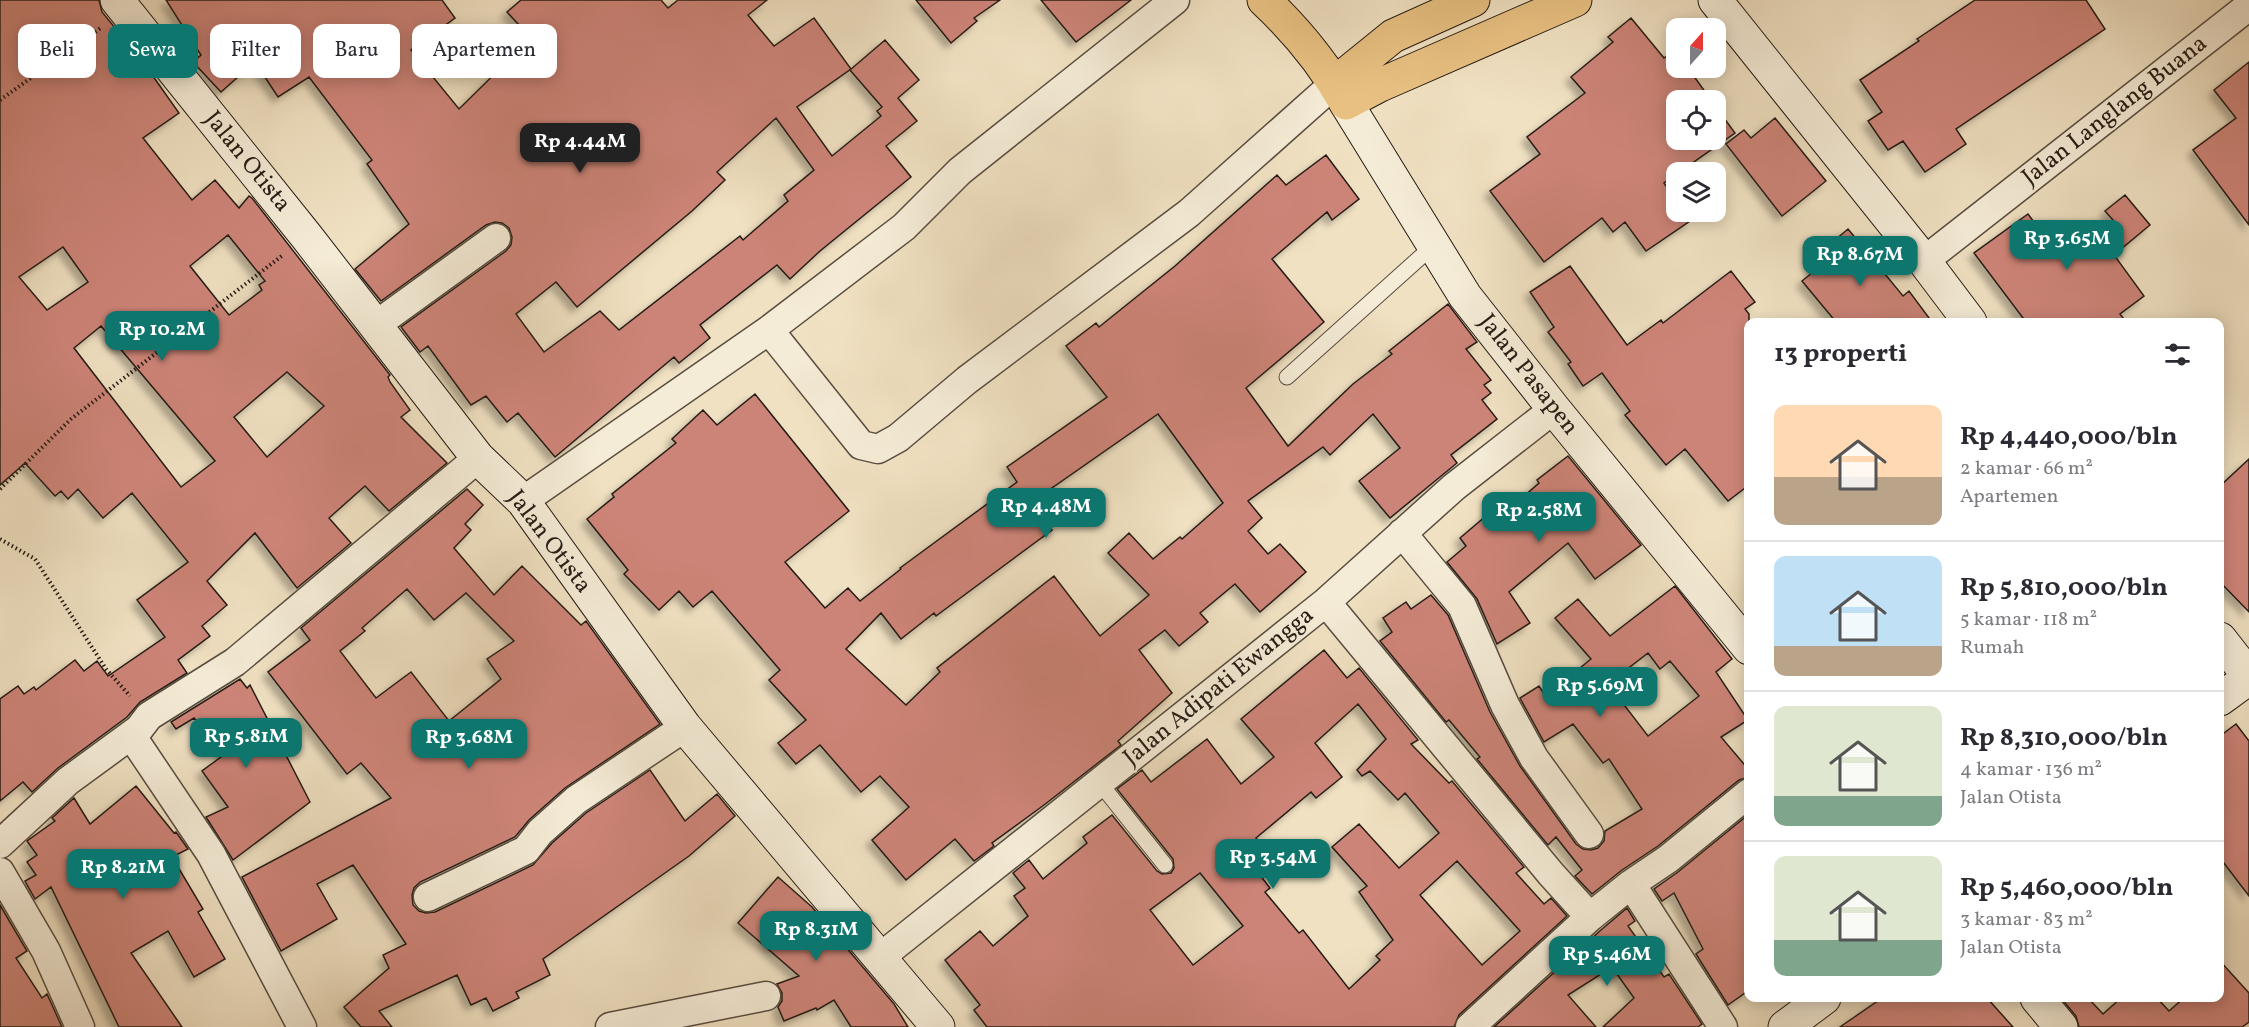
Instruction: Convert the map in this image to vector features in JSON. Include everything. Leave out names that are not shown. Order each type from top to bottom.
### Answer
[{"type":"main road","points":[[1264,0],[1289,24],[1340,93]]},
{"type":"main road","points":[[1340,93],[1393,36],[1473,0]]},
{"type":"main road","points":[[1340,93],[1380,85],[1575,0]]},
{"type":"street","points":[[523,501],[769,330],[904,227],[960,171],[1175,0]]},
{"type":"street","points":[[1715,0],[1967,318]]},
{"type":"street","name":"Jalan Otista","points":[[121,5],[307,237],[478,458],[523,501],[685,727],[938,1027]]},
{"type":"street","name":"Jalan Langlang Buana","points":[[1924,261],[2248,7]]},
{"type":"street","points":[[769,330],[861,445],[878,449],[898,438],[967,380],[1189,213],[1340,93]]},
{"type":"street","name":"Jalan Pasapen","points":[[1340,93],[1465,296],[1744,642]]},
{"type":"street","points":[[376,325],[496,238]]},
{"type":"street","name":"Jalan Adipati Ewangga","points":[[878,958],[1326,602],[1454,487],[1554,409]]},
{"type":"street","points":[[0,844],[68,780],[140,725],[235,662],[478,458]]},
{"type":"street","points":[[1402,533],[1462,606],[1505,705],[1534,758],[1589,834]]},
{"type":"street","points":[[1326,602],[1551,874],[1590,917]]},
{"type":"street","points":[[2224,644],[2249,677],[2224,696]]},
{"type":"street","points":[[140,725],[302,1027]]},
{"type":"street","points":[[428,897],[526,850],[540,832],[576,800],[685,727]]},
{"type":"street","points":[[1470,1027],[1590,917],[1631,884],[1668,859],[1744,797]]},
{"type":"street","points":[[0,872],[46,951],[80,1027]]},
{"type":"street","points":[[1631,884],[1723,1027]]},
{"type":"street","points":[[610,1027],[766,996]]},
{"type":"street","points":[[1785,1027],[1819,1002]]},
{"type":"street","points":[[2040,1002],[2061,1027]]},
{"type":"lane","points":[[1287,377],[1434,244]]},
{"type":"lane","points":[[1099,782],[1165,865]]},
{"type":"path","points":[[0,100],[121,5]]},
{"type":"path","points":[[0,489],[71,419],[307,237]]},
{"type":"path","points":[[0,539],[35,559],[140,725]]},
{"type":"building","points":[[0,0],[99,0],[102,12],[112,24],[108,24],[108,78],[154,78],[179,113],[143,138],[192,200],[215,180],[239,208],[249,196],[252,198],[390,375],[388,377],[390,382],[410,410],[401,417],[447,463],[389,511],[365,486],[329,518],[351,543],[297,588],[255,533],[207,581],[227,605],[202,626],[210,636],[178,660],[187,673],[140,702],[127,717],[58,768],[32,792],[23,782],[0,801],[0,699],[18,686],[24,694],[34,687],[36,690],[75,660],[84,671],[97,661],[108,676],[165,637],[137,600],[188,562],[132,493],[103,518],[78,489],[68,499],[61,491],[55,496],[25,463],[0,485]],"holes":[[[228,235],[265,281],[259,285],[262,290],[229,315],[190,266]],[[63,247],[88,282],[47,310],[19,277]],[[101,326],[215,461],[181,487],[74,348]],[[287,372],[324,406],[267,457],[234,417]]]},
{"type":"building","points":[[166,0],[442,0],[455,18],[447,24],[412,24],[412,78],[434,78],[459,109],[490,78],[557,78],[557,24],[518,24],[507,12],[521,0],[661,0],[668,8],[678,0],[767,0],[748,15],[774,46],[814,18],[851,69],[797,107],[832,156],[881,116],[877,111],[882,107],[850,70],[885,40],[919,80],[898,98],[917,121],[886,146],[911,177],[820,251],[790,279],[777,265],[700,325],[710,338],[679,363],[674,357],[555,457],[518,413],[507,422],[486,396],[471,405],[428,346],[420,352],[401,327],[506,251],[511,245],[512,237],[509,228],[502,223],[495,222],[486,225],[381,301],[355,269],[409,224],[367,164],[372,160],[309,77],[278,97],[266,78],[301,78],[301,24],[210,24],[210,78],[237,78],[221,92],[198,67],[198,58],[201,55],[198,50],[198,24],[181,24]],"holes":[[[776,118],[814,170],[784,195],[788,201],[743,240],[740,236],[619,330],[600,311],[544,352],[516,314],[556,282],[577,307],[692,211],[725,180],[717,172]]]},
{"type":"building","points":[[916,0],[1000,0],[974,18],[977,21],[951,43]]},
{"type":"building","points":[[1041,0],[1131,0],[1076,42]]},
{"type":"building","points":[[1975,0],[2086,0],[2105,29],[1956,129],[1966,144],[1925,172],[1903,141],[1888,150],[1868,121],[1882,112],[1860,80]]},
{"type":"building","points":[[1631,18],[1664,58],[1666,57],[1666,78],[1695,78],[1704,90],[1666,90],[1666,150],[1711,150],[1694,162],[1666,162],[1666,182],[1664,183],[1666,186],[1666,222],[1689,222],[1646,251],[1625,222],[1613,232],[1602,218],[1544,262],[1490,191],[1540,154],[1527,137],[1585,93],[1571,77],[1613,42],[1608,37]]},
{"type":"building","points":[[2249,62],[2249,225],[2193,150],[2236,118],[2214,90]]},
{"type":"building","points":[[1775,118],[1826,181],[1782,216],[1726,144],[1744,130],[1751,138]]},
{"type":"building","points":[[1726,121],[1735,133],[1726,139]]},
{"type":"building","points":[[1326,155],[1359,199],[1332,220],[1327,212],[1272,259],[1324,322],[1246,388],[1288,446],[1353,384],[1392,354],[1389,351],[1448,304],[1477,342],[1466,349],[1491,380],[1484,385],[1491,393],[1482,400],[1497,419],[1451,455],[1457,463],[1390,518],[1359,481],[1400,448],[1373,414],[1330,455],[1323,447],[1248,501],[1262,518],[1248,531],[1268,554],[1280,544],[1306,572],[1260,612],[1235,584],[1200,613],[1208,622],[1179,646],[1165,630],[1139,650],[1172,693],[1118,741],[1121,745],[992,843],[994,846],[974,861],[955,839],[906,880],[872,840],[909,807],[880,776],[861,792],[820,745],[796,764],[778,743],[806,720],[769,680],[780,670],[712,591],[693,607],[679,591],[659,610],[624,574],[628,570],[587,519],[614,497],[612,494],[676,443],[672,439],[703,410],[717,425],[755,394],[849,511],[785,562],[825,608],[848,588],[860,601],[900,568],[1017,482],[1007,467],[1107,397],[1066,346],[1096,323],[1099,327],[1175,266],[1277,175],[1286,185]],"holes":[[[1158,414],[1223,503],[1182,539],[1180,537],[1153,559],[1129,533],[1108,553],[1149,595],[1100,636],[1054,576],[937,668],[940,672],[906,705],[846,649],[881,613],[901,639],[934,613],[936,616],[1052,530],[1032,502]]]},
{"type":"building","points":[[2125,195],[2150,225],[2114,255],[2144,296],[2120,314],[2123,318],[2023,318],[1974,253],[2028,214],[2060,257],[2113,220],[2105,211]]},
{"type":"building","points":[[1848,229],[1903,296],[1909,291],[1929,318],[1833,318],[1802,281],[1829,259],[1822,251]]},
{"type":"building","points":[[1570,266],[1627,345],[1661,320],[1663,323],[1731,271],[1755,302],[1745,309],[1749,318],[1744,318],[1744,489],[1728,501],[1685,449],[1666,465],[1625,415],[1630,411],[1602,373],[1583,386],[1568,364],[1571,362],[1548,332],[1554,327],[1530,292]]},
{"type":"building","points":[[1568,456],[1641,545],[1595,579],[1568,543],[1509,592],[1530,623],[1497,644],[1477,599],[1447,562],[1466,546],[1460,538],[1493,510],[1500,517],[1539,483],[1537,480]]},
{"type":"building","points":[[2249,459],[2249,612],[2224,586],[2224,482]]},
{"type":"building","points":[[467,489],[483,505],[465,524],[471,530],[454,548],[494,595],[522,566],[581,625],[586,621],[660,724],[565,788],[529,820],[515,837],[420,882],[414,888],[412,895],[413,905],[419,911],[435,912],[533,865],[552,843],[586,813],[650,770],[685,821],[717,794],[735,816],[689,856],[543,959],[550,975],[516,992],[519,998],[493,1011],[486,998],[471,1005],[457,975],[379,1011],[392,1027],[361,1027],[344,1007],[389,968],[383,955],[406,944],[353,865],[317,884],[337,919],[281,951],[242,877],[391,798],[361,763],[347,774],[268,672],[310,640],[301,628]],"holes":[[[407,589],[434,620],[466,593],[514,641],[487,659],[501,679],[449,721],[411,672],[376,698],[340,651],[365,631],[362,628]]]},
{"type":"building","points":[[1675,586],[1732,659],[1716,672],[1744,714],[1744,723],[1721,737],[1744,764],[1744,778],[1739,780],[1658,846],[1592,894],[1575,876],[1582,870],[1556,837],[1548,845],[1477,759],[1480,757],[1449,720],[1446,722],[1380,641],[1392,632],[1383,618],[1406,602],[1411,609],[1431,595],[1448,615],[1490,712],[1520,766],[1576,844],[1583,849],[1591,850],[1598,848],[1604,841],[1605,831],[1642,809],[1609,759],[1603,763],[1573,724],[1544,742],[1520,698],[1539,686],[1550,703],[1589,679],[1580,668],[1591,659],[1555,618],[1578,599],[1610,636]],"holes":[[[1648,653],[1660,669],[1670,661],[1699,696],[1648,736],[1608,684]]]},
{"type":"building","points":[[1324,650],[1347,678],[1359,668],[1418,740],[1411,744],[1449,783],[1452,781],[1524,867],[1516,873],[1544,904],[1551,898],[1567,916],[1459,1015],[1454,1027],[987,1027],[974,1010],[980,1005],[945,960],[980,931],[993,946],[1028,916],[1014,896],[1025,888],[1013,873],[1029,860],[1043,879],[1087,843],[1083,837],[1112,815],[1157,871],[1162,874],[1171,873],[1174,868],[1173,859],[1117,789],[1142,770],[1151,782],[1207,739],[1241,784],[1274,757],[1241,719]],"holes":[[[1358,704],[1386,739],[1357,770],[1362,776],[1370,771],[1398,800],[1405,793],[1439,833],[1399,868],[1359,824],[1332,847],[1367,886],[1359,892],[1393,940],[1376,956],[1380,960],[1349,989],[1303,930],[1299,933],[1265,892],[1270,888],[1247,858],[1263,845],[1256,838],[1311,792],[1316,798],[1342,777],[1315,743]],[[1457,861],[1520,931],[1482,965],[1420,895]],[[1200,873],[1243,926],[1193,965],[1150,910]]]},
{"type":"building","points":[[240,679],[247,688],[250,685],[310,802],[233,860],[206,817],[228,807],[202,771],[225,754],[194,718],[176,729],[171,722]]},
{"type":"building","points":[[2236,724],[2249,741],[2249,896],[2224,863],[2224,733]]},
{"type":"building","points":[[136,786],[188,849],[172,857],[203,909],[198,912],[225,959],[194,977],[168,931],[131,953],[182,1027],[119,1027],[51,887],[35,899],[25,881],[36,875],[27,862],[37,855],[27,841],[55,821],[52,818],[74,798],[90,824]]},
{"type":"building","points":[[1744,818],[1744,994],[1728,1005],[1696,954],[1703,949],[1674,893],[1662,901],[1654,889]]},
{"type":"building","points":[[778,877],[812,907],[894,1004],[908,1027],[851,1027],[834,1000],[817,1010],[816,1008],[784,1021],[778,1007],[782,1001],[782,993],[777,984],[799,976],[738,923]]},
{"type":"building","points":[[0,905],[27,951],[16,958],[42,998],[47,994],[62,1027],[0,1027]]},
{"type":"building","points":[[1627,908],[1635,921],[1628,926],[1664,977],[1669,974],[1702,1024],[1698,1027],[1603,1027],[1634,998],[1612,967],[1568,995],[1596,1027],[1494,1027],[1601,930]]},
{"type":"building","points":[[2224,965],[2249,993],[2249,1022],[2242,1027],[2079,1027],[2076,1016],[2064,1002],[2092,1002],[2103,1014],[2116,1002],[2161,1002],[2169,1011],[2179,1002],[2224,1002]]},
{"type":"building","points":[[1876,1002],[1991,1002],[2013,1027],[1840,1027]]}]
